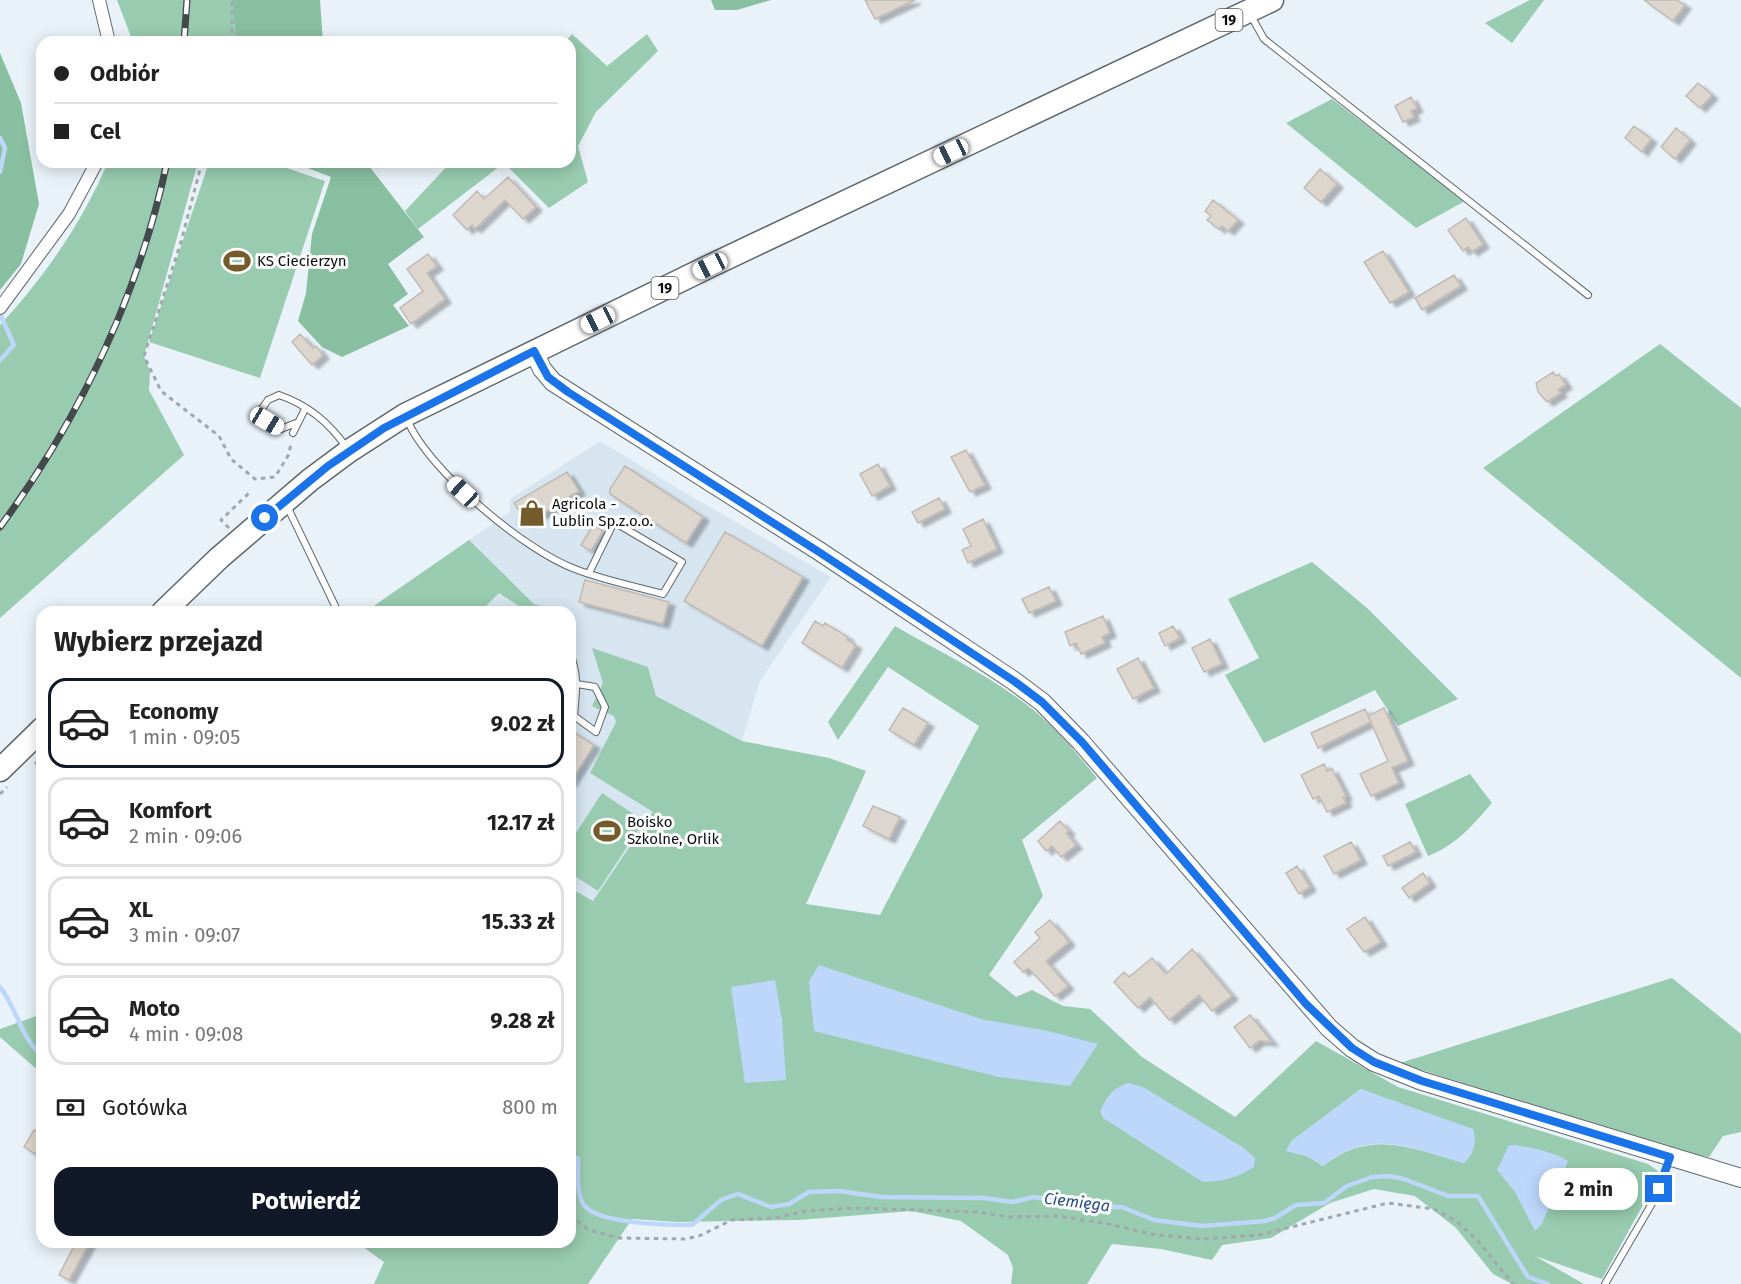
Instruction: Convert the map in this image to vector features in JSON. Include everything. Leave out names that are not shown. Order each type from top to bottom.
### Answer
[{"type":"highway","name":"19","points":[[170,606],[285,502],[349,451],[405,415],[534,351],[1272,0]]},
{"type":"highway","points":[[0,770],[36,735]]},
{"type":"street","points":[[99,0],[108,36]]},
{"type":"street","points":[[0,308],[69,214],[94,168]]},
{"type":"street","points":[[534,351],[548,377],[568,392],[819,552],[1042,702],[1082,742],[1306,1004],[1352,1048],[1374,1062],[1422,1081],[1741,1178]]},
{"type":"lane","points":[[1249,11],[1264,39],[1588,295]]},
{"type":"lane","points":[[296,423],[281,429],[267,421],[261,410],[268,400],[279,395],[325,420],[349,451]]},
{"type":"lane","points":[[293,433],[305,409]]},
{"type":"lane","points":[[405,415],[430,458],[481,508],[543,552],[573,569],[663,594],[682,562],[614,522],[589,573]]},
{"type":"lane","points":[[285,502],[335,606]]},
{"type":"lane","points":[[576,669],[578,674],[576,695]]},
{"type":"lane","points":[[576,717],[596,732],[605,707],[595,687],[577,684]]},
{"type":"lane","points":[[1605,1284],[1654,1200],[1670,1157]]},
{"type":"path","points":[[232,0],[232,36]]},
{"type":"path","points":[[200,168],[181,242],[144,356],[161,391],[219,436],[231,459],[255,479],[275,477],[280,471],[289,454],[293,433]]},
{"type":"path","points":[[576,1220],[590,1230],[620,1238],[685,1239],[699,1236],[732,1220],[775,1218],[805,1211],[854,1208],[978,1212],[1008,1217],[1058,1216],[1104,1223],[1156,1235],[1204,1239],[1259,1235],[1388,1203],[1434,1209],[1456,1221],[1476,1240],[1513,1284]]},
{"type":"shaded area","points":[[600,441],[831,577],[760,681],[742,741],[656,696],[648,667],[593,649],[616,722],[590,773],[653,812],[593,902],[576,892],[576,606],[534,604],[469,540],[510,512],[510,499]]},
{"type":"shaded area","points":[[499,593],[519,606],[486,606]]},
{"type":"green space","points":[[117,0],[232,0],[235,36],[131,36]]},
{"type":"green space","points":[[232,0],[320,0],[323,36],[235,36]]},
{"type":"green space","points":[[711,0],[771,0],[737,10],[715,10]]},
{"type":"green space","points":[[1530,0],[1544,0],[1512,43],[1485,23]]},
{"type":"green space","points":[[647,34],[658,51],[596,112],[578,146],[588,182],[549,208],[509,168],[576,168],[576,38],[607,66]]},
{"type":"green space","points":[[0,53],[21,103],[39,204],[21,264],[0,290]]},
{"type":"green space","points":[[1332,99],[1465,201],[1416,228],[1286,123]]},
{"type":"green space","points":[[105,168],[196,168],[144,356],[150,372],[149,390],[184,455],[0,618],[0,325],[32,288],[61,248]]},
{"type":"green space","name":"KS Ciecierzyn","points":[[207,168],[287,168],[325,181],[260,378],[149,342]]},
{"type":"green space","points":[[308,168],[371,168],[424,237],[388,264],[408,294],[393,305],[409,326],[342,357],[322,347],[298,321],[306,293],[312,234],[331,177]]},
{"type":"green space","points":[[445,168],[497,168],[418,229],[405,211]]},
{"type":"green space","points":[[1660,344],[1741,408],[1741,678],[1483,468]]},
{"type":"green space","points":[[469,540],[534,604],[541,606],[519,606],[499,593],[486,606],[374,606]]},
{"type":"green space","points":[[1312,562],[1367,608],[1458,699],[1398,726],[1375,690],[1264,743],[1225,675],[1259,658],[1228,599]]},
{"type":"green space","points":[[895,626],[974,670],[1013,695],[1055,729],[1097,778],[1022,840],[1043,896],[989,975],[1016,997],[1032,990],[1063,1006],[1090,1009],[1142,1057],[1235,1117],[1316,1041],[1398,1087],[1648,1164],[1658,1171],[1654,1185],[1602,1279],[1535,1256],[1584,1284],[1512,1284],[1493,1274],[1456,1228],[1415,1196],[1374,1189],[1330,1203],[1271,1238],[1222,1245],[1212,1260],[1161,1249],[1112,1244],[1087,1284],[1011,1284],[1013,1268],[1008,1255],[961,1221],[911,1211],[799,1220],[677,1222],[632,1219],[588,1284],[374,1284],[384,1262],[364,1248],[576,1248],[576,891],[593,901],[653,812],[590,773],[616,722],[614,716],[592,706],[603,683],[592,648],[648,667],[656,696],[742,741],[829,758],[866,771],[806,904],[880,915],[979,726],[888,667],[838,740],[828,722]],"holes":[[[1361,1089],[1403,1106],[1464,1163],[1409,1147],[1392,1145],[1375,1144],[1358,1147],[1341,1154],[1323,1166],[1307,1156],[1287,1151],[1292,1141]]]},
{"type":"green space","points":[[1470,774],[1492,803],[1455,841],[1428,856],[1405,804]]},
{"type":"green space","name":"Boisko Szkolne, Orlik","points":[[602,793],[644,821],[598,891],[576,877],[576,833]]},
{"type":"green space","points":[[1672,978],[1741,1034],[1741,1132],[1723,1136],[1709,1157],[1673,1150],[1400,1063]]},
{"type":"green space","points":[[36,1016],[36,1069],[0,1037],[0,1029]]},
{"type":"water","points":[[819,965],[981,1019],[1048,1031],[1098,1044],[1070,1086],[999,1077],[814,1031],[809,981]]},
{"type":"water","points":[[775,980],[782,1020],[786,1080],[745,1083],[731,987]]},
{"type":"water","points":[[1128,1083],[1143,1087],[1244,1148],[1255,1158],[1254,1167],[1230,1178],[1203,1182],[1103,1118],[1100,1111],[1108,1097],[1118,1087]]},
{"type":"water","points":[[1361,1089],[1473,1129],[1475,1143],[1470,1156],[1464,1163],[1409,1147],[1375,1144],[1358,1147],[1341,1154],[1323,1166],[1307,1156],[1286,1151],[1291,1141]]},
{"type":"water","points":[[1509,1145],[1539,1150],[1568,1161],[1542,1224],[1535,1231],[1515,1192],[1497,1170]]},
{"type":"building","points":[[865,0],[915,0],[875,19]]},
{"type":"building","points":[[1644,0],[1677,0],[1685,5],[1673,21]]},
{"type":"building","points":[[1698,83],[1712,95],[1700,108],[1686,96]]},
{"type":"building","points":[[1411,97],[1417,108],[1411,111],[1414,117],[1403,122],[1395,106]]},
{"type":"building","points":[[1634,126],[1651,139],[1642,152],[1625,138]]},
{"type":"building","points":[[1676,128],[1690,140],[1675,159],[1661,147]]},
{"type":"building","points":[[1320,169],[1337,184],[1321,202],[1304,188]]},
{"type":"building","points":[[508,177],[536,207],[523,219],[505,200],[475,229],[472,225],[467,230],[453,215],[477,191],[484,199]]},
{"type":"building","points":[[1213,200],[1238,220],[1228,231],[1222,226],[1219,229],[1207,220],[1211,216],[1205,211]]},
{"type":"building","points":[[1466,218],[1483,244],[1472,252],[1468,247],[1463,251],[1448,230]]},
{"type":"building","points":[[1383,251],[1409,292],[1390,303],[1364,262]]},
{"type":"building","points":[[428,254],[437,266],[427,273],[445,299],[411,324],[400,308],[423,291],[407,269]]},
{"type":"building","points":[[1454,275],[1461,286],[1422,310],[1415,298]]},
{"type":"building","points":[[300,334],[313,348],[316,346],[323,355],[312,365],[292,342]]},
{"type":"building","points":[[1553,372],[1556,376],[1559,374],[1566,385],[1558,390],[1561,393],[1547,402],[1538,392],[1536,383]]},
{"type":"building","points":[[966,450],[985,485],[970,492],[951,457]]},
{"type":"building","points":[[878,464],[890,486],[872,496],[860,474]]},
{"type":"building","points":[[625,466],[703,517],[686,543],[610,494],[610,489]]},
{"type":"building","name":"Agricola - Lublin Sp.z.o.o.","points":[[567,472],[579,491],[527,523],[514,503]]},
{"type":"building","points":[[939,498],[945,509],[918,523],[912,512]]},
{"type":"building","points":[[983,519],[997,549],[968,563],[962,550],[971,546],[963,529]]},
{"type":"building","points":[[593,525],[603,531],[591,551],[581,545]]},
{"type":"building","points":[[725,532],[803,577],[762,646],[684,601]]},
{"type":"building","points":[[585,580],[669,602],[663,624],[579,602]]},
{"type":"building","points":[[1049,587],[1056,601],[1029,613],[1022,599]]},
{"type":"building","points":[[1103,616],[1110,633],[1102,637],[1105,643],[1081,654],[1076,643],[1070,646],[1065,632]]},
{"type":"building","points":[[815,621],[823,626],[825,623],[848,637],[847,640],[856,645],[842,668],[802,643]]},
{"type":"building","points":[[1173,626],[1180,638],[1165,646],[1159,633]]},
{"type":"building","points":[[1210,639],[1222,664],[1204,672],[1192,648]]},
{"type":"building","points":[[1138,658],[1154,688],[1133,699],[1117,669]]},
{"type":"building","points":[[903,708],[928,723],[914,745],[889,730]]},
{"type":"building","points":[[1384,708],[1408,761],[1392,768],[1399,783],[1371,796],[1360,774],[1388,761],[1368,716]]},
{"type":"building","points":[[1365,709],[1371,722],[1318,748],[1311,733]]},
{"type":"building","points":[[576,734],[594,745],[576,774]]},
{"type":"building","points":[[1324,764],[1327,771],[1332,769],[1346,796],[1343,797],[1346,803],[1327,812],[1319,796],[1313,799],[1301,775]]},
{"type":"building","points":[[873,806],[900,817],[889,839],[863,826]]},
{"type":"building","points":[[1060,821],[1069,831],[1066,833],[1076,845],[1061,857],[1052,846],[1046,851],[1038,841]]},
{"type":"building","points":[[1351,842],[1361,860],[1334,874],[1324,856]]},
{"type":"building","points":[[1410,842],[1416,852],[1388,866],[1383,856]]},
{"type":"building","points":[[1297,866],[1310,887],[1299,894],[1286,873]]},
{"type":"building","points":[[1423,873],[1430,883],[1409,898],[1402,888]]},
{"type":"building","points":[[1365,917],[1381,942],[1364,952],[1347,929]]},
{"type":"building","points":[[1050,920],[1069,942],[1046,961],[1068,986],[1055,996],[1028,968],[1023,972],[1014,962],[1040,938],[1035,932]]},
{"type":"building","points":[[1192,949],[1232,996],[1212,1011],[1199,995],[1169,1020],[1150,997],[1138,1008],[1114,982],[1124,972],[1129,977],[1152,958],[1166,974]]},
{"type":"building","points":[[1250,1015],[1272,1042],[1259,1041],[1250,1048],[1234,1027]]},
{"type":"building","points":[[34,1130],[36,1131],[35,1154],[24,1147]]},
{"type":"building","points":[[73,1248],[87,1248],[69,1280],[59,1275]]},
{"type":"waterway","name":"Ciemięga","points":[[0,138],[5,148],[0,172]]},
{"type":"waterway","name":"Ciemięga","points":[[0,314],[14,345],[0,360]]},
{"type":"waterway","name":"Ciemięga","points":[[0,987],[29,1041],[36,1049]]},
{"type":"waterway","name":"Ciemięga","points":[[576,1158],[578,1159],[581,1200],[591,1211],[618,1220],[681,1225],[692,1225],[721,1200],[738,1194],[771,1207],[789,1204],[809,1192],[839,1191],[882,1197],[984,1198],[1012,1202],[1034,1197],[1094,1207],[1122,1207],[1154,1220],[1202,1226],[1265,1221],[1275,1218],[1296,1205],[1324,1203],[1347,1186],[1372,1177],[1389,1176],[1404,1179],[1448,1196],[1478,1196],[1528,1277],[1548,1284]]},
{"type":"railway","points":[[184,36],[187,0]]},
{"type":"railway","points":[[0,527],[56,443],[103,353],[140,259],[166,168]]},
{"type":"place","name":"KS Ciecierzyn","points":[[237,261]]},
{"type":"place","name":"Agricola - Lublin Sp.z.o.o.","points":[[532,513]]},
{"type":"place","name":"Boisko Szkolne, Orlik","points":[[607,831]]},
{"type":"route","points":[[265,518],[328,466],[384,428],[405,415],[534,351],[542,369],[553,382],[819,552],[1042,702],[1082,742],[1306,1004],[1352,1048],[1374,1062],[1422,1081],[1670,1157],[1659,1189]]}]
